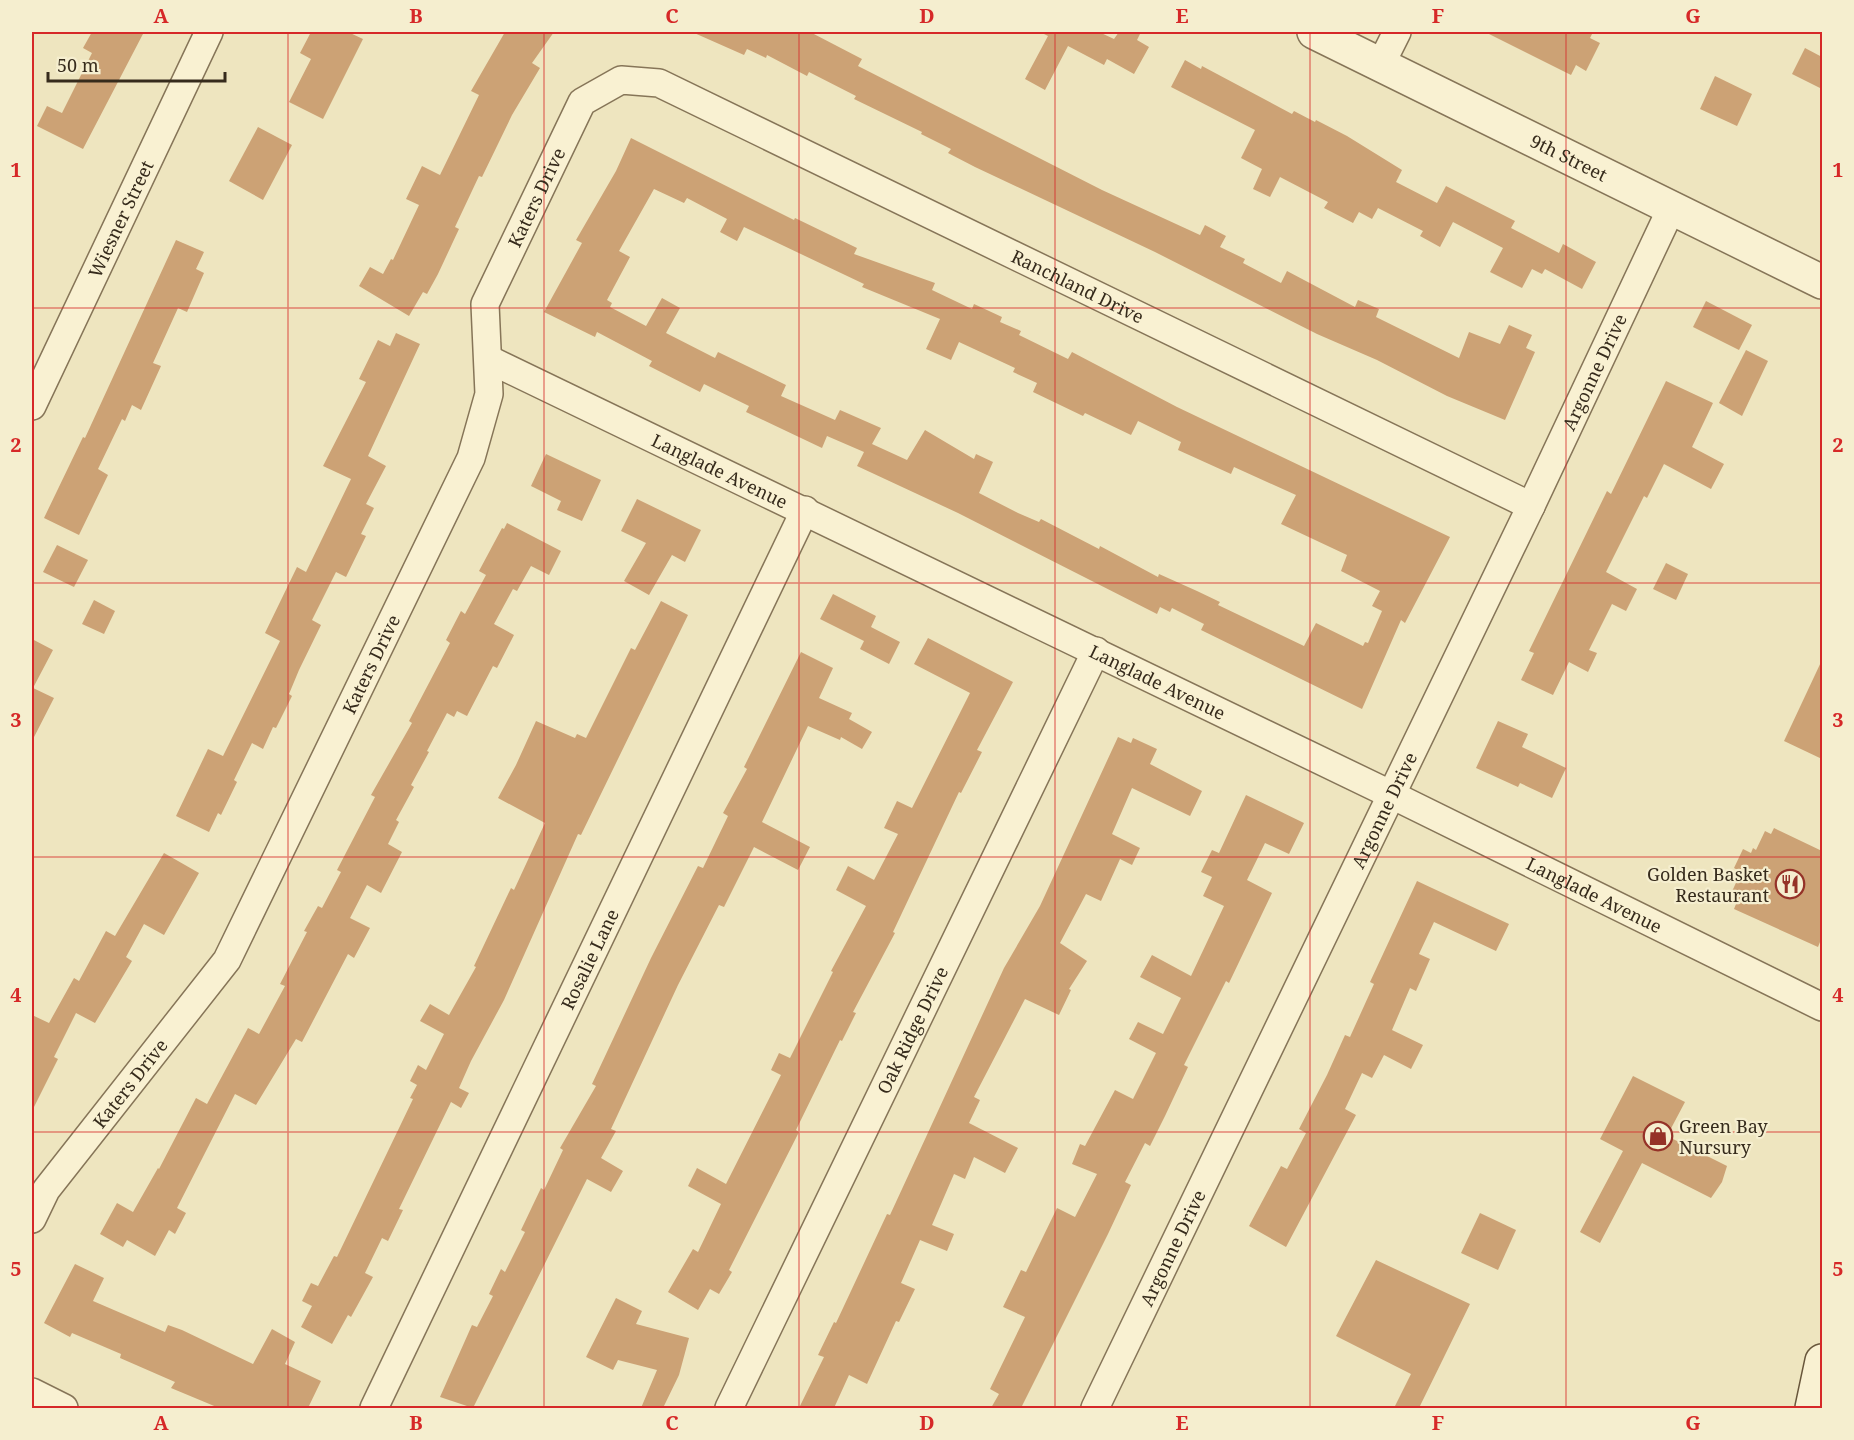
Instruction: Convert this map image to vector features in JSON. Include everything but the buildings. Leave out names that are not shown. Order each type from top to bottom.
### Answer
[{"type":"street","name":"Wiesner Street","points":[[32,406],[209,32]]},
{"type":"street","name":"9th Street","points":[[1314,32],[1822,282]]},
{"type":"street","points":[[1381,64],[1397,32]]},
{"type":"street","name":"Katers Drive","points":[[32,1219],[46,1190],[227,960],[471,458],[489,394],[490,360],[485,304],[582,102],[621,80]]},
{"type":"street","name":"Ranchland Drive","points":[[621,80],[659,84],[1531,506]]},
{"type":"street","name":"Argonne Drive","points":[[1095,1408],[1531,506],[1671,209]]},
{"type":"street","name":"Langlade Avenue","points":[[490,360],[1096,651],[1822,1007]]},
{"type":"street","name":"Rosalie Lane","points":[[374,1408],[805,510]]},
{"type":"street","name":"Oak Ridge Drive","points":[[729,1408],[1096,651]]},
{"type":"street","points":[[1812,1408],[1822,1361]]},
{"type":"street","points":[[32,1392],[64,1408]]},
{"type":"place","name":"Golden Basket Restaurant","points":[[1790,884]]},
{"type":"place","name":"Green Bay Nursury","points":[[1658,1136]]}]
